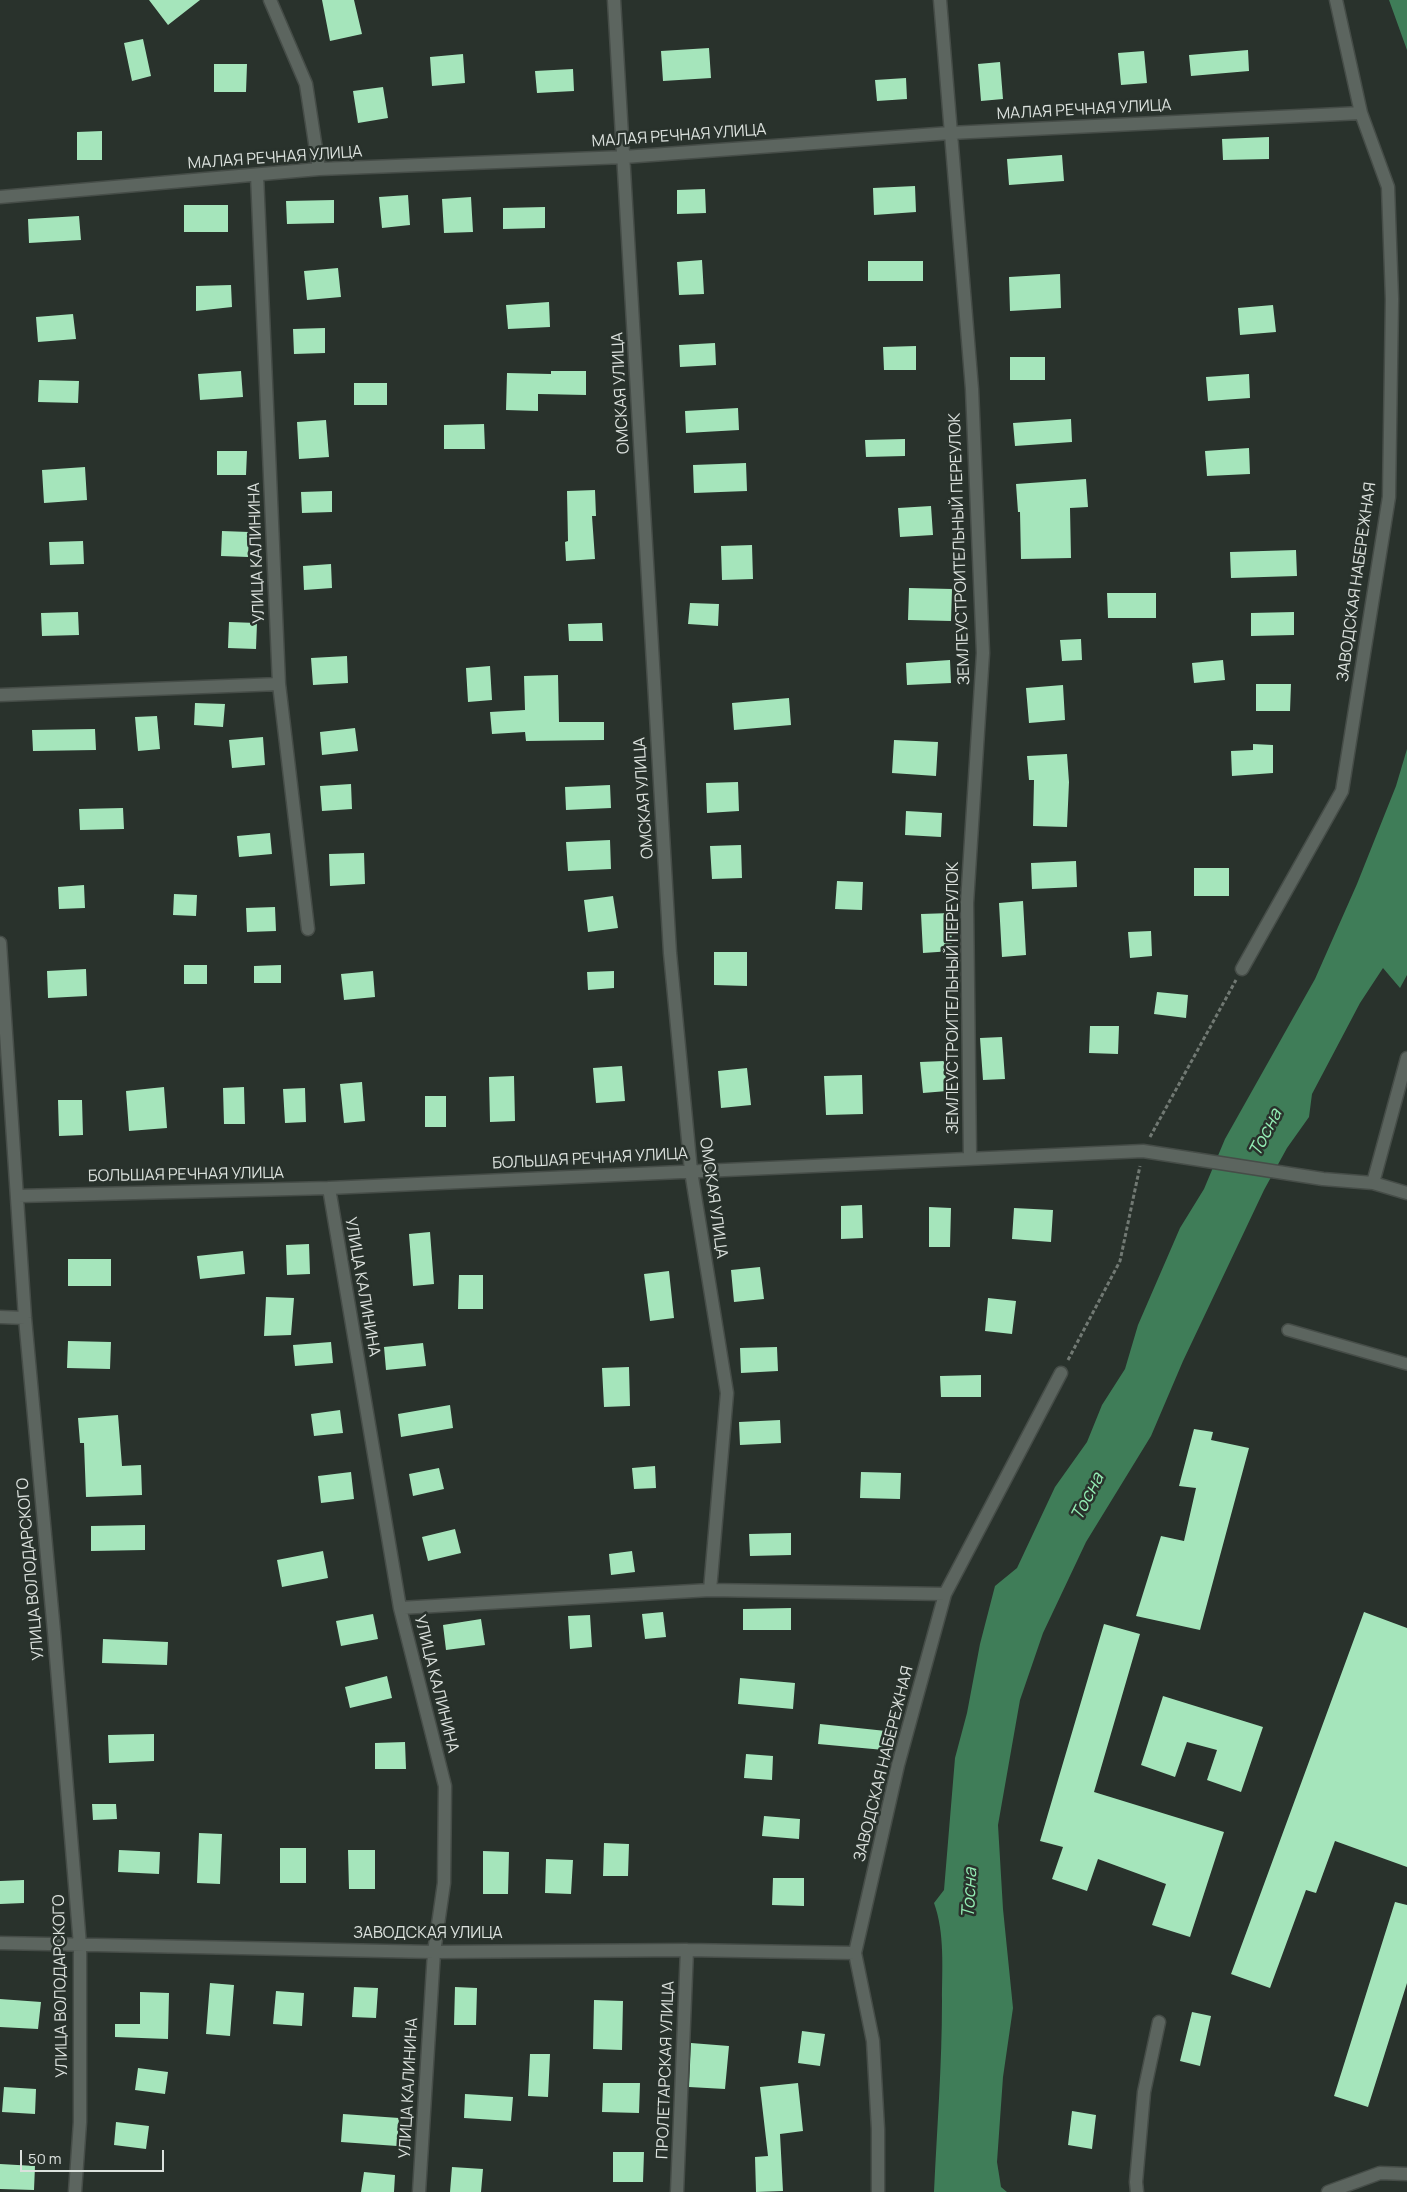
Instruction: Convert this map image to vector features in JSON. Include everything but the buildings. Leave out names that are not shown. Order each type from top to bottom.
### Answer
[{"type":"street","points":[[270,0],[306,84],[319,170]]},
{"type":"street","name":"ОМСКАЯ УЛИЦА","points":[[614,0],[670,953],[691,1171],[727,1393],[710,1590]]},
{"type":"street","name":"ЗЕМЛЕУСТРОИТЕЛЬНЫЙ ПЕРЕУЛОК","points":[[940,0],[972,389],[983,653],[967,903],[970,1158]]},
{"type":"street","name":"ЗАВОДСКАЯ НАБЕРЕЖНАЯ","points":[[1242,969],[1342,791],[1389,497],[1392,299],[1388,187],[1361,113],[1336,0]]},
{"type":"street","name":"МАЛАЯ РЕЧНАЯ УЛИЦА","points":[[0,196],[319,170],[624,156],[950,133],[1361,113]]},
{"type":"street","name":"УЛИЦА КАЛИНИНА","points":[[257,175],[279,684],[308,929]]},
{"type":"street","points":[[0,695],[279,684]]},
{"type":"street","name":"УЛИЦА ВОЛОДАРСКОГО","points":[[0,943],[25,1318],[80,1945],[80,2122],[75,2192]]},
{"type":"street","points":[[1373,1183],[1407,1058]]},
{"type":"street","name":"БОЛЬШАЯ РЕЧНАЯ УЛИЦА","points":[[18,1196],[328,1188],[1143,1151],[1323,1179],[1373,1183],[1407,1193]]},
{"type":"street","name":"УЛИЦА КАЛИНИНА","points":[[328,1188],[400,1608],[445,1786],[444,1883],[434,1952],[419,2192]]},
{"type":"street","points":[[0,1317],[25,1318]]},
{"type":"street","name":"ЗАВОДСКАЯ НАБЕРЕЖНАЯ","points":[[878,2191],[878,2129],[874,2042],[855,1952],[898,1765],[945,1594],[1061,1373]]},
{"type":"street","points":[[400,1608],[710,1590],[945,1594]]},
{"type":"street","name":"ЗАВОДСКАЯ УЛИЦА","points":[[0,1943],[434,1952],[687,1950],[855,1952]]},
{"type":"street","name":"ПРОЛЕТАРСКАЯ УЛИЦА","points":[[677,2192],[687,1950]]},
{"type":"street","points":[[1137,2187],[1144,2092],[1159,2022]]},
{"type":"street","points":[[1328,2192],[1380,2173],[1407,2174]]},
{"type":"lane","points":[[1288,1330],[1407,1364]]},
{"type":"water","points":[[1389,0],[1407,0],[1407,50]]},
{"type":"water","name":"Тосна","points":[[1407,749],[1407,975],[1400,988],[1383,968],[1360,1003],[1312,1094],[1309,1117],[1287,1148],[1264,1190],[1183,1361],[1151,1436],[1086,1542],[1043,1633],[1020,1700],[998,1825],[1003,1909],[1013,2008],[1003,2077],[997,2162],[1001,2187],[1007,2192],[934,2192],[941,2049],[942,1964],[940,1926],[934,1903],[944,1890],[955,1758],[995,1586],[1017,1568],[1055,1487],[1087,1442],[1102,1405],[1125,1369],[1138,1325],[1180,1228],[1204,1189],[1225,1139],[1315,979],[1357,884],[1396,786]]}]
